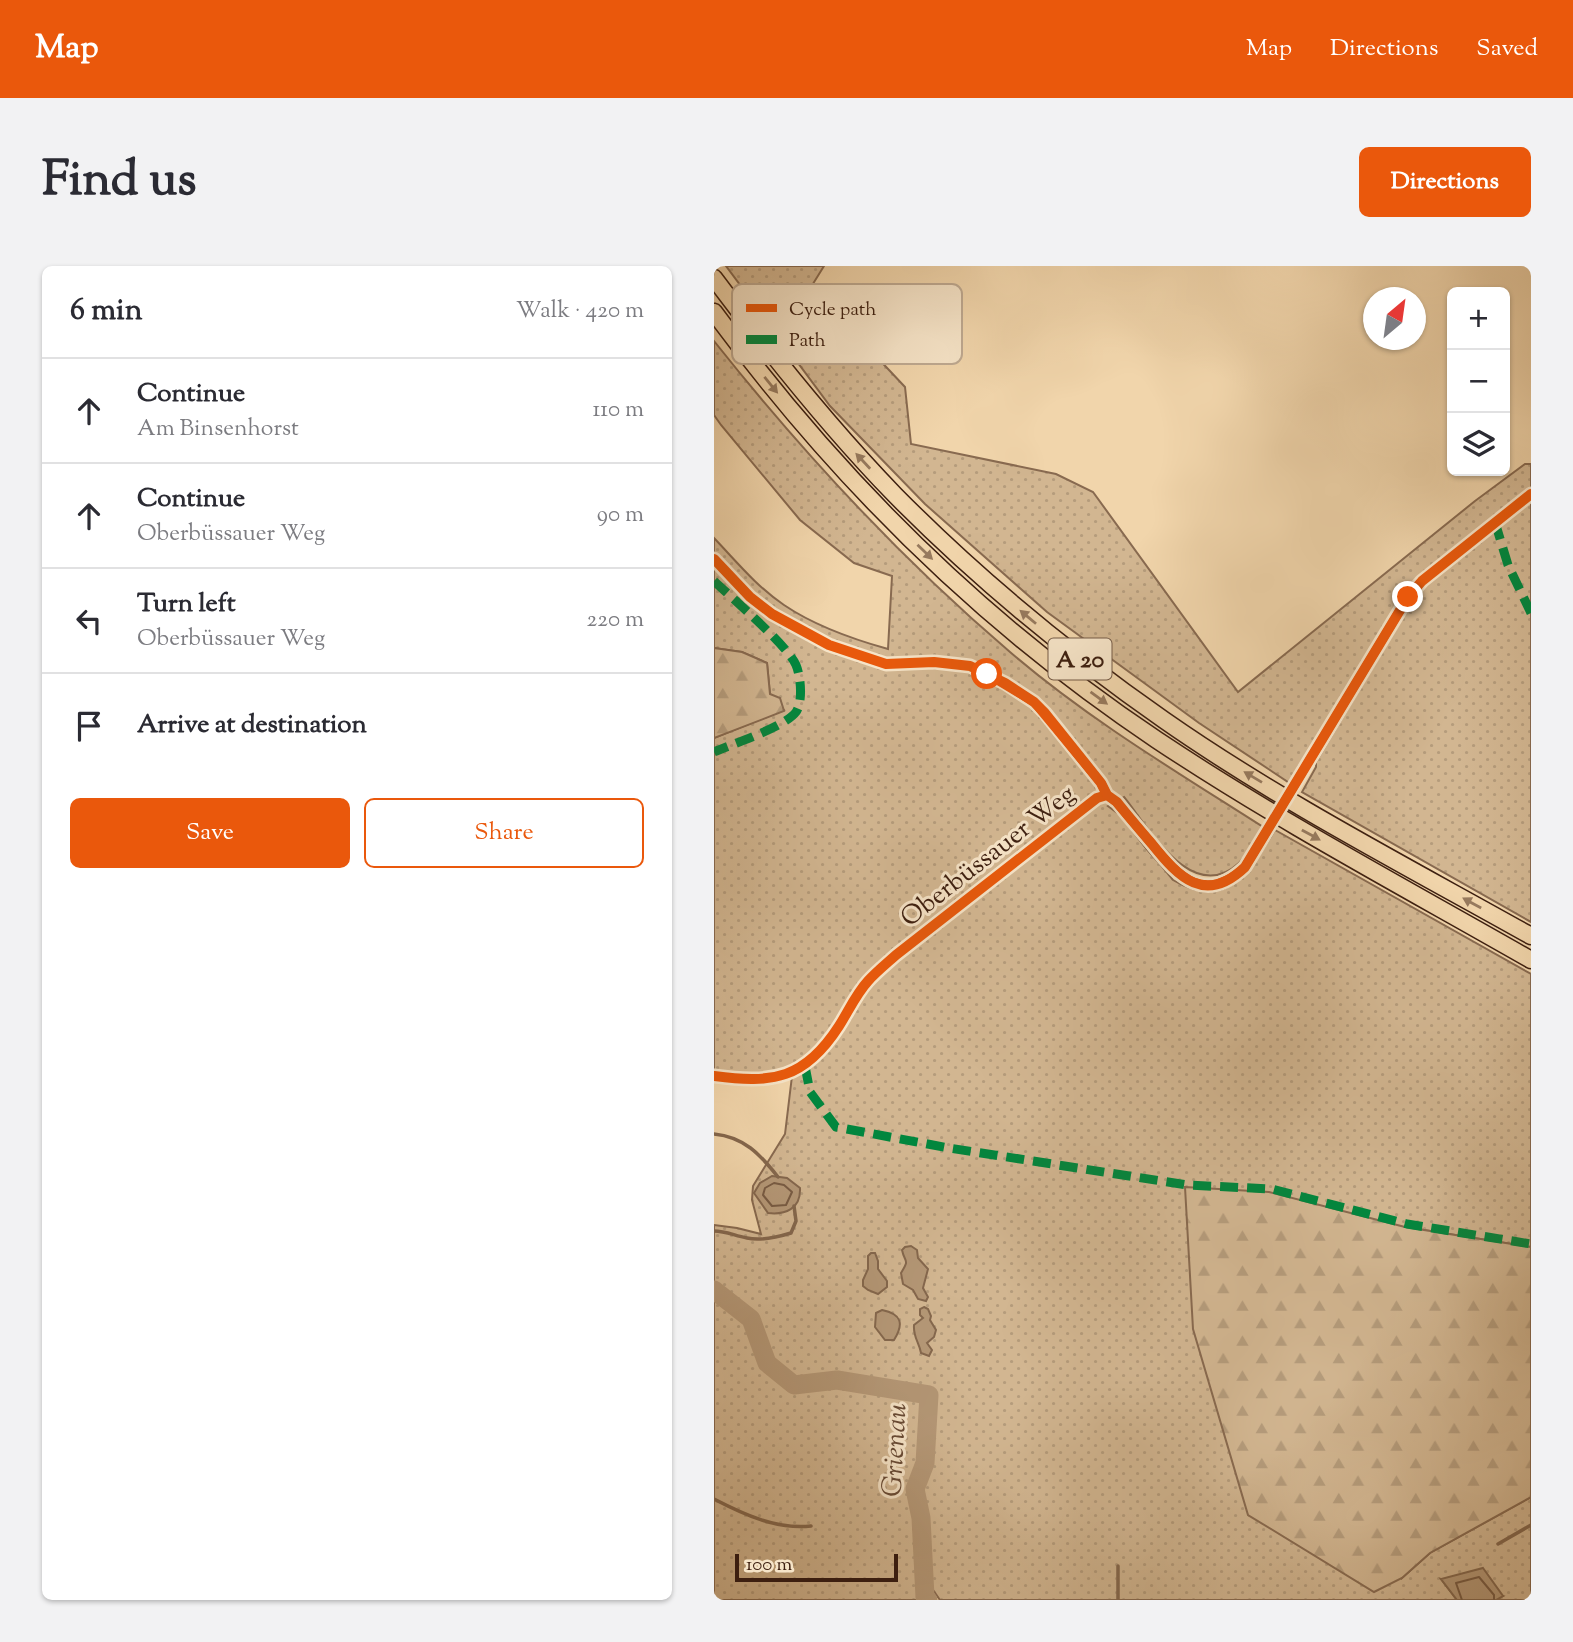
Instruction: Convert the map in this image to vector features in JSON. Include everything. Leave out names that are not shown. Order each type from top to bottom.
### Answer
[{"type":"highway","name":"A 20","points":[[714,278],[732,301]]},
{"type":"highway","name":"A 20","points":[[714,312],[732,335]]},
{"type":"highway","name":"A 20","points":[[755,364],[789,408],[879,508],[1033,648],[1144,730],[1226,784],[1531,960]]},
{"type":"highway","name":"A 20","points":[[781,364],[805,395],[894,494],[949,547],[1046,632],[1166,721],[1236,767],[1531,936]]},
{"type":"street","name":"Oberbüssauer Weg","points":[[714,1076],[768,1079],[805,1066],[824,1049],[867,982],[896,955],[1097,798],[1107,795],[1116,802],[1173,870],[1193,883],[1214,885],[1233,878],[1245,867],[1408,597],[1422,581],[1531,494]]},
{"type":"street","points":[[714,559],[750,597],[799,630],[829,646],[886,664],[934,662],[970,666],[1021,692],[1045,713],[1101,783],[1107,795]]},
{"type":"green space","points":[[726,266],[824,266],[813,284],[739,284]]},
{"type":"green space","points":[[714,341],[782,424],[854,504],[970,617],[1070,700],[1263,827],[1239,863],[1222,874],[1205,875],[1189,869],[1173,858],[1124,797],[1108,806],[1120,815],[1173,880],[1192,889],[1209,892],[1223,889],[1246,872],[1275,830],[1531,974],[1531,1247],[1405,1227],[1402,1578],[1430,1553],[1531,1497],[1531,1600],[1496,1600],[1503,1596],[1441,1579],[1457,1600],[940,1600],[931,1587],[923,1600],[714,1600],[714,1225],[761,1234],[752,1200],[753,1186],[785,1134],[792,1076],[714,1076],[714,738],[784,710],[770,694],[767,663],[742,652],[714,648],[714,538],[756,582],[784,605],[834,631],[888,649],[892,576],[854,563],[800,520],[714,415]]},
{"type":"green space","points":[[799,364],[883,364],[905,387],[911,444],[1056,474],[1093,492],[1238,692],[1475,501],[1525,464],[1531,464],[1531,489],[1405,594],[1291,784],[1199,723],[1047,612],[925,504],[830,406]]},
{"type":"green space","points":[[1531,500],[1531,922],[1302,792],[1316,767],[1316,762],[1416,595],[1427,583]]},
{"type":"green space","points":[[714,648],[742,652],[767,663],[770,694],[780,698],[784,711],[714,738]]},
{"type":"green space","points":[[1185,1187],[1269,1192],[1405,1227],[1531,1247],[1531,1497],[1430,1553],[1402,1578],[1374,1592],[1248,1515],[1193,1329]]},
{"type":"water","points":[[772,1176],[787,1178],[800,1188],[798,1201],[786,1212],[768,1213],[754,1193],[760,1183]]},
{"type":"water","points":[[911,1246],[917,1250],[918,1258],[928,1269],[923,1288],[928,1297],[926,1301],[918,1299],[913,1290],[903,1284],[901,1273],[906,1263],[902,1250]]},
{"type":"water","points":[[875,1253],[878,1269],[887,1281],[887,1287],[878,1294],[863,1286],[868,1269],[868,1256]]},
{"type":"water","points":[[920,1309],[928,1309],[936,1330],[934,1337],[927,1343],[932,1350],[929,1356],[921,1353],[914,1329],[914,1325],[923,1318]]},
{"type":"water","points":[[882,1310],[894,1314],[899,1320],[899,1329],[894,1340],[885,1340],[875,1327],[876,1313]]},
{"type":"water","points":[[1483,1568],[1503,1596],[1496,1600],[1457,1600],[1441,1579]]},
{"type":"waterway","points":[[714,1134],[743,1143],[765,1161],[778,1177]]},
{"type":"waterway","name":"Grienau","points":[[714,1231],[758,1239],[791,1233],[796,1221],[794,1206]]},
{"type":"waterway","name":"Grienau","points":[[714,1290],[751,1319],[767,1363],[794,1385],[837,1380],[929,1395],[925,1463],[915,1489],[921,1518],[925,1597],[928,1600]]},
{"type":"waterway","points":[[714,1499],[773,1523],[811,1526]]},
{"type":"waterway","points":[[1498,1544],[1531,1525]]},
{"type":"waterway","points":[[1118,1566],[1118,1600]]},
{"type":"marked path","points":[[1495,522],[1508,565],[1531,613]]},
{"type":"marked path","points":[[714,581],[791,657],[798,670],[800,689],[798,708],[790,718],[714,752]]},
{"type":"marked path","points":[[805,1066],[810,1092],[836,1127],[949,1148],[1187,1185],[1272,1189],[1407,1224],[1531,1244]]},
{"type":"cycle path","points":[[714,559],[750,597],[772,614],[829,645],[886,664],[934,662],[970,666],[1005,683],[1034,702],[1101,783],[1107,795],[1117,802],[1172,867],[1194,883],[1205,885],[1217,884],[1231,878],[1245,867],[1408,597],[1422,581],[1531,494]]},
{"type":"cycle path","points":[[714,1076],[771,1078],[800,1067],[826,1044],[860,992],[881,968],[1097,798],[1107,795]]},
{"type":"route","points":[[987,674],[1021,692],[1045,713],[1101,783],[1107,795],[1116,802],[1173,870],[1193,883],[1214,885],[1233,878],[1245,867],[1408,597]]}]
